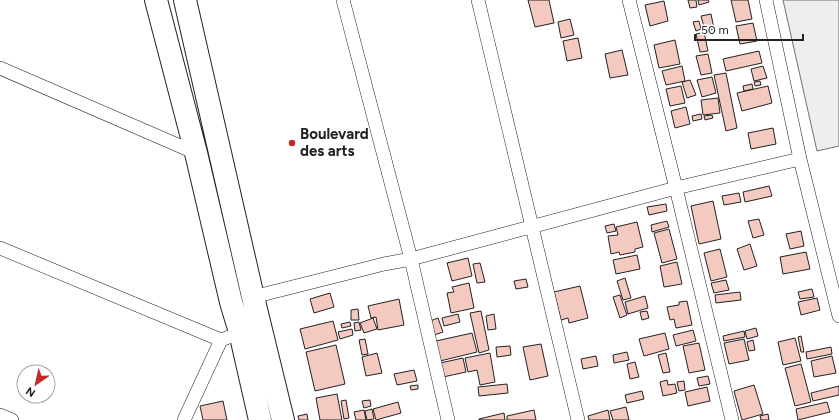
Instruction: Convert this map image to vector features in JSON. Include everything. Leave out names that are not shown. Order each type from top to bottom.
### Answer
[{"type":"highway","points":[[156,0],[196,153],[231,302],[231,336],[260,420]]},
{"type":"highway","points":[[185,0],[253,297],[283,420]]},
{"type":"street","points":[[343,0],[411,259],[448,420]]},
{"type":"street","points":[[478,0],[578,420]]},
{"type":"street","points":[[629,0],[732,420]]},
{"type":"street","points":[[766,0],[800,159],[839,316]]},
{"type":"street","points":[[0,68],[196,153]]},
{"type":"street","points":[[253,297],[384,264],[411,259],[676,188],[800,159]]},
{"type":"street","points":[[0,248],[231,336]]},
{"type":"street","points":[[184,420],[231,336],[260,325]]},
{"type":"street","points":[[0,415],[12,420]]},
{"type":"shaded area","points":[[783,0],[839,0],[839,146],[817,151]]},
{"type":"building","points":[[528,0],[549,0],[554,23],[535,27]]},
{"type":"building","points":[[688,0],[696,0],[697,7],[690,8]]},
{"type":"building","points":[[698,0],[708,0],[709,2],[699,5]]},
{"type":"building","points":[[731,0],[748,0],[752,19],[736,22]]},
{"type":"building","points":[[664,1],[668,21],[650,26],[645,5]]},
{"type":"building","points":[[711,14],[714,29],[705,31],[701,16]]},
{"type":"building","points":[[570,19],[574,35],[561,38],[558,22]]},
{"type":"building","points":[[699,21],[701,29],[696,31],[693,22]]},
{"type":"building","points":[[753,23],[757,41],[740,44],[736,26]]},
{"type":"building","points":[[704,32],[708,51],[700,52],[696,34]]},
{"type":"building","points":[[578,38],[582,58],[567,61],[563,41]]},
{"type":"building","points":[[675,40],[680,64],[659,68],[654,45]]},
{"type":"building","points":[[622,50],[628,75],[610,78],[605,54]]},
{"type":"building","points":[[759,51],[762,63],[726,71],[723,59]]},
{"type":"building","points":[[708,54],[712,73],[701,75],[696,56]]},
{"type":"building","points":[[682,66],[685,81],[666,85],[662,71]]},
{"type":"building","points":[[763,66],[767,78],[754,81],[751,69]]},
{"type":"building","points":[[726,73],[737,128],[726,131],[714,75]]},
{"type":"building","points":[[712,77],[716,93],[702,97],[697,80]]},
{"type":"building","points":[[690,80],[696,95],[687,98],[682,82]]},
{"type":"building","points":[[760,81],[761,85],[755,86],[754,82]]},
{"type":"building","points":[[752,84],[753,89],[744,91],[743,86]]},
{"type":"building","points":[[681,86],[685,103],[670,106],[666,89]]},
{"type":"building","points":[[768,86],[772,103],[742,111],[737,93]]},
{"type":"building","points":[[718,98],[720,113],[703,115],[701,100]]},
{"type":"building","points":[[686,107],[690,124],[675,128],[671,111]]},
{"type":"building","points":[[701,114],[702,119],[693,121],[692,116]]},
{"type":"building","points":[[712,115],[713,118],[705,120],[704,116]]},
{"type":"building","points":[[773,128],[776,144],[751,149],[748,133]]},
{"type":"building","points":[[769,186],[772,196],[745,202],[743,192]]},
{"type":"building","points":[[739,193],[741,202],[724,205],[722,196]]},
{"type":"building","points":[[713,201],[721,239],[699,244],[691,206]]},
{"type":"building","points":[[666,204],[667,211],[649,215],[647,207]]},
{"type":"building","points":[[759,219],[764,235],[753,238],[748,221]]},
{"type":"building","points":[[667,221],[669,227],[652,232],[651,225]]},
{"type":"building","points":[[637,222],[643,247],[635,249],[635,252],[620,255],[619,252],[611,254],[608,236],[618,235],[616,227]]},
{"type":"building","points":[[614,224],[616,231],[607,233],[605,226]]},
{"type":"building","points":[[669,229],[677,259],[662,263],[654,233]]},
{"type":"building","points":[[801,231],[804,246],[790,249],[786,234]]},
{"type":"building","points":[[750,244],[757,266],[744,270],[737,249]]},
{"type":"building","points":[[720,249],[727,277],[711,281],[704,253]]},
{"type":"building","points":[[806,252],[810,269],[783,274],[780,257]]},
{"type":"building","points":[[637,255],[640,269],[616,274],[613,260]]},
{"type":"building","points":[[468,258],[472,276],[452,281],[447,263]]},
{"type":"building","points":[[677,262],[682,284],[664,287],[660,266]]},
{"type":"building","points":[[480,263],[485,282],[477,283],[473,264]]},
{"type":"building","points":[[625,278],[631,298],[623,300],[617,281]]},
{"type":"building","points":[[526,279],[528,287],[516,289],[514,281]]},
{"type":"building","points":[[726,280],[729,290],[714,293],[711,283]]},
{"type":"building","points":[[469,283],[474,308],[451,313],[447,293],[454,292],[452,287]]},
{"type":"building","points":[[580,286],[588,318],[569,323],[568,318],[561,320],[554,292]]},
{"type":"building","points":[[812,289],[814,297],[800,299],[798,292]]},
{"type":"building","points":[[740,292],[741,300],[716,303],[715,295]]},
{"type":"building","points":[[330,293],[334,307],[314,313],[310,299]]},
{"type":"building","points":[[620,295],[627,315],[620,318],[613,297]]},
{"type":"building","points":[[645,296],[648,308],[628,314],[625,302]]},
{"type":"building","points":[[817,298],[820,310],[801,315],[798,302]]},
{"type":"building","points":[[399,299],[404,325],[378,330],[376,317],[371,318],[368,306]]},
{"type":"building","points":[[687,301],[692,325],[676,328],[674,319],[670,320],[667,307],[679,305],[679,302]]},
{"type":"building","points":[[358,309],[359,320],[351,320],[351,310]]},
{"type":"building","points":[[481,311],[489,350],[479,353],[470,313]]},
{"type":"building","points":[[647,311],[649,318],[642,320],[640,312]]},
{"type":"building","points":[[458,314],[460,322],[444,326],[442,318]]},
{"type":"building","points":[[494,314],[496,329],[488,330],[486,316]]},
{"type":"building","points":[[373,318],[377,329],[364,333],[360,323]]},
{"type":"building","points":[[438,318],[443,332],[434,335],[430,321]]},
{"type":"building","points":[[333,321],[338,340],[305,349],[300,329]]},
{"type":"building","points":[[350,322],[351,326],[342,328],[341,324]]},
{"type":"building","points":[[359,322],[361,330],[355,331],[354,323]]},
{"type":"building","points":[[756,328],[758,336],[747,339],[745,331]]},
{"type":"building","points":[[352,329],[353,335],[340,339],[338,332]]},
{"type":"building","points":[[693,330],[696,341],[676,346],[673,335]]},
{"type":"building","points":[[744,331],[745,337],[724,341],[723,336]]},
{"type":"building","points":[[472,333],[477,352],[440,361],[436,341]]},
{"type":"building","points":[[665,333],[669,349],[644,356],[639,339]]},
{"type":"building","points":[[801,336],[804,352],[801,352],[798,337]]},
{"type":"building","points":[[795,338],[801,361],[783,365],[778,342]]},
{"type":"building","points":[[365,339],[368,354],[362,355],[359,340]]},
{"type":"building","points":[[744,339],[749,360],[729,364],[724,343]]},
{"type":"building","points":[[753,340],[755,350],[749,351],[747,342]]},
{"type":"building","points":[[699,343],[705,370],[689,373],[683,346]]},
{"type":"building","points":[[541,344],[548,376],[530,380],[523,347]]},
{"type":"building","points":[[336,345],[345,384],[315,391],[306,352]]},
{"type":"building","points":[[510,346],[511,355],[497,357],[496,347]]},
{"type":"building","points":[[831,347],[832,354],[807,359],[806,352]]},
{"type":"building","points":[[627,352],[629,360],[614,363],[613,355]]},
{"type":"building","points":[[377,353],[382,373],[366,376],[362,357]]},
{"type":"building","points":[[490,353],[495,382],[480,385],[477,370],[468,372],[465,358]]},
{"type":"building","points":[[666,353],[670,372],[663,373],[658,355]]},
{"type":"building","points":[[596,356],[598,366],[583,369],[581,359]]},
{"type":"building","points":[[832,356],[836,373],[814,377],[811,361]]},
{"type":"building","points":[[463,358],[466,372],[443,377],[440,363]]},
{"type":"building","points":[[635,362],[639,377],[630,379],[627,364]]},
{"type":"building","points":[[801,364],[811,402],[795,406],[785,368]]},
{"type":"building","points":[[414,370],[417,381],[397,385],[394,374]]},
{"type":"building","points":[[708,376],[710,384],[699,386],[697,378]]},
{"type":"building","points":[[667,380],[668,385],[675,384],[677,393],[663,396],[660,382]]},
{"type":"building","points":[[684,381],[685,390],[679,391],[677,382]]},
{"type":"building","points":[[507,384],[508,393],[479,396],[478,387]]},
{"type":"building","points":[[418,385],[418,389],[411,390],[410,386]]},
{"type":"building","points":[[754,385],[763,414],[742,420],[734,391]]},
{"type":"building","points":[[839,386],[839,395],[813,401],[811,393]]},
{"type":"building","points":[[707,387],[710,401],[688,406],[685,392]]},
{"type":"building","points":[[642,391],[644,399],[627,403],[625,395]]},
{"type":"building","points":[[337,394],[342,420],[320,420],[316,398]]},
{"type":"building","points":[[346,400],[349,418],[344,419],[341,401]]},
{"type":"building","points":[[370,400],[371,406],[364,408],[362,401]]},
{"type":"building","points":[[223,401],[227,420],[203,420],[200,406]]},
{"type":"building","points":[[398,402],[401,413],[376,420],[373,409]]},
{"type":"building","points":[[827,402],[830,412],[798,420],[796,409]]},
{"type":"building","points":[[626,407],[629,420],[613,420],[610,411]]},
{"type":"building","points":[[372,409],[374,419],[367,420],[365,411]]},
{"type":"building","points":[[364,410],[366,420],[356,420],[354,412]]},
{"type":"building","points":[[534,410],[536,420],[507,420],[507,416]]},
{"type":"building","points":[[608,410],[610,420],[589,420],[588,416]]},
{"type":"building","points":[[504,413],[505,420],[479,420],[479,419]]},
{"type":"building","points":[[307,414],[308,420],[299,420],[298,416]]},
{"type":"building","points":[[768,414],[769,420],[761,420],[760,416]]},
{"type":"place","name":"Boulevard des arts","points":[[292,143]]}]
